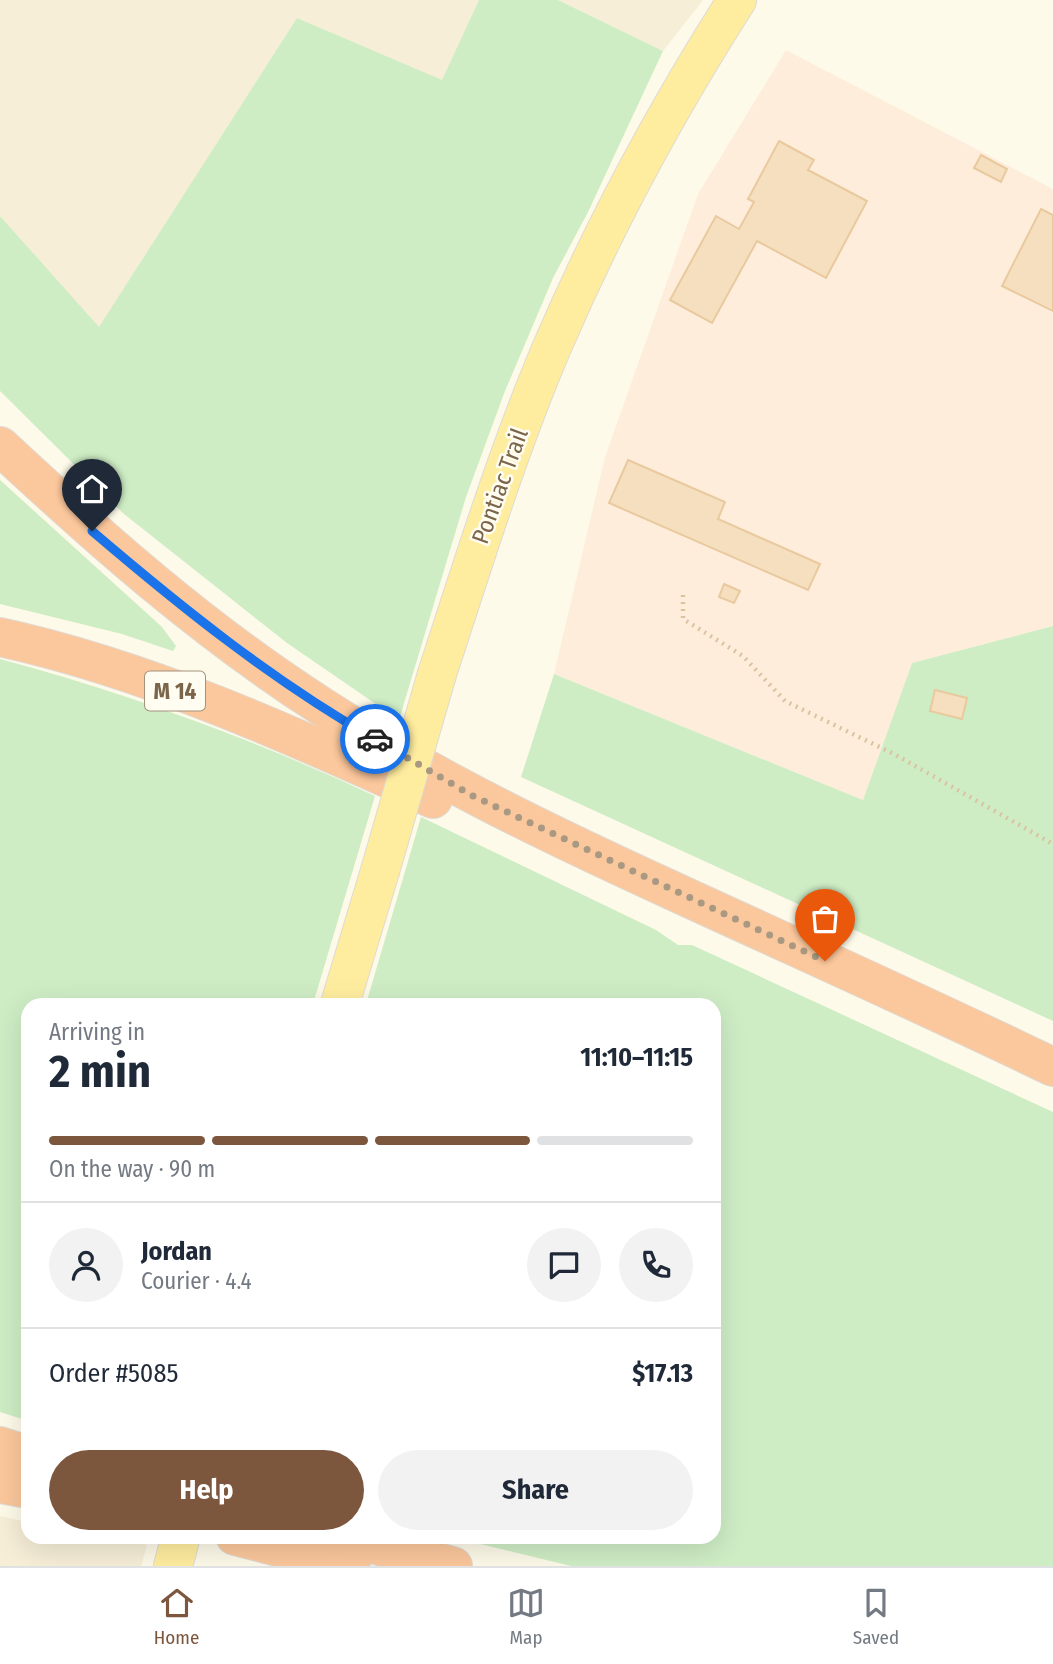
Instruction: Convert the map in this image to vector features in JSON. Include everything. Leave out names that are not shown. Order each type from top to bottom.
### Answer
[{"type":"highway","points":[[0,446],[92,531],[183,608],[362,732],[473,796],[1053,1067]]},
{"type":"highway","name":"M 14","points":[[0,637],[52,649],[174,691],[346,759],[1053,1087]]},
{"type":"highway","points":[[0,1446],[21,1453]]},
{"type":"highway","points":[[0,1484],[21,1488]]},
{"type":"highway","points":[[265,1544],[351,1566]]},
{"type":"highway","points":[[372,1544],[453,1566]]},
{"type":"main road","name":"Pontiac Trail","points":[[342,998],[437,674],[493,504],[564,320],[643,159],[737,0]]},
{"type":"main road","points":[[173,1566],[179,1544]]},
{"type":"path","points":[[683,595],[683,620],[743,656],[785,701],[894,754],[1053,844]]},
{"type":"shaded area","points":[[0,0],[479,0],[442,81],[297,18],[99,328],[0,216]]},
{"type":"shaded area","points":[[558,0],[703,0],[663,51]]},
{"type":"shaded area","points":[[786,50],[1053,189],[1053,626],[912,663],[863,800],[554,674],[605,457],[698,194]]},
{"type":"shaded area","points":[[0,1516],[21,1520],[21,1544],[147,1545],[141,1566],[0,1566]]},
{"type":"green space","points":[[479,0],[558,0],[663,51],[588,212],[553,278],[505,391],[466,497],[399,720],[287,643],[124,514],[0,391],[0,216],[99,327],[297,18],[442,80]]},
{"type":"green space","points":[[0,480],[162,627],[176,646],[173,651],[122,634],[0,604]]},
{"type":"green space","points":[[1053,626],[1053,1021],[521,777],[554,674],[863,800],[912,663]]},
{"type":"green space","points":[[0,659],[96,687],[190,719],[283,755],[375,796],[315,998],[21,998],[21,1419],[0,1412]]},
{"type":"green space","points":[[421,817],[656,930],[678,945],[692,945],[1053,1112],[1053,1566],[571,1566],[481,1544],[721,1544],[721,998],[368,998]]},
{"type":"building","points":[[779,141],[814,160],[808,170],[867,201],[826,278],[757,241],[712,323],[670,300],[716,216],[739,229],[754,202],[748,199]]},
{"type":"building","points":[[981,155],[1007,169],[1001,182],[974,168]]},
{"type":"building","points":[[1041,209],[1053,215],[1053,311],[1002,286]]},
{"type":"building","points":[[628,460],[725,502],[718,519],[820,564],[808,590],[609,503]]},
{"type":"building","points":[[724,584],[740,591],[734,603],[719,597]]},
{"type":"building","points":[[935,690],[967,698],[962,719],[930,711]]},
{"type":"way so far","points":[[375,739],[473,796],[825,961]]},
{"type":"route","points":[[92,531],[183,608],[320,706],[375,739]]}]
